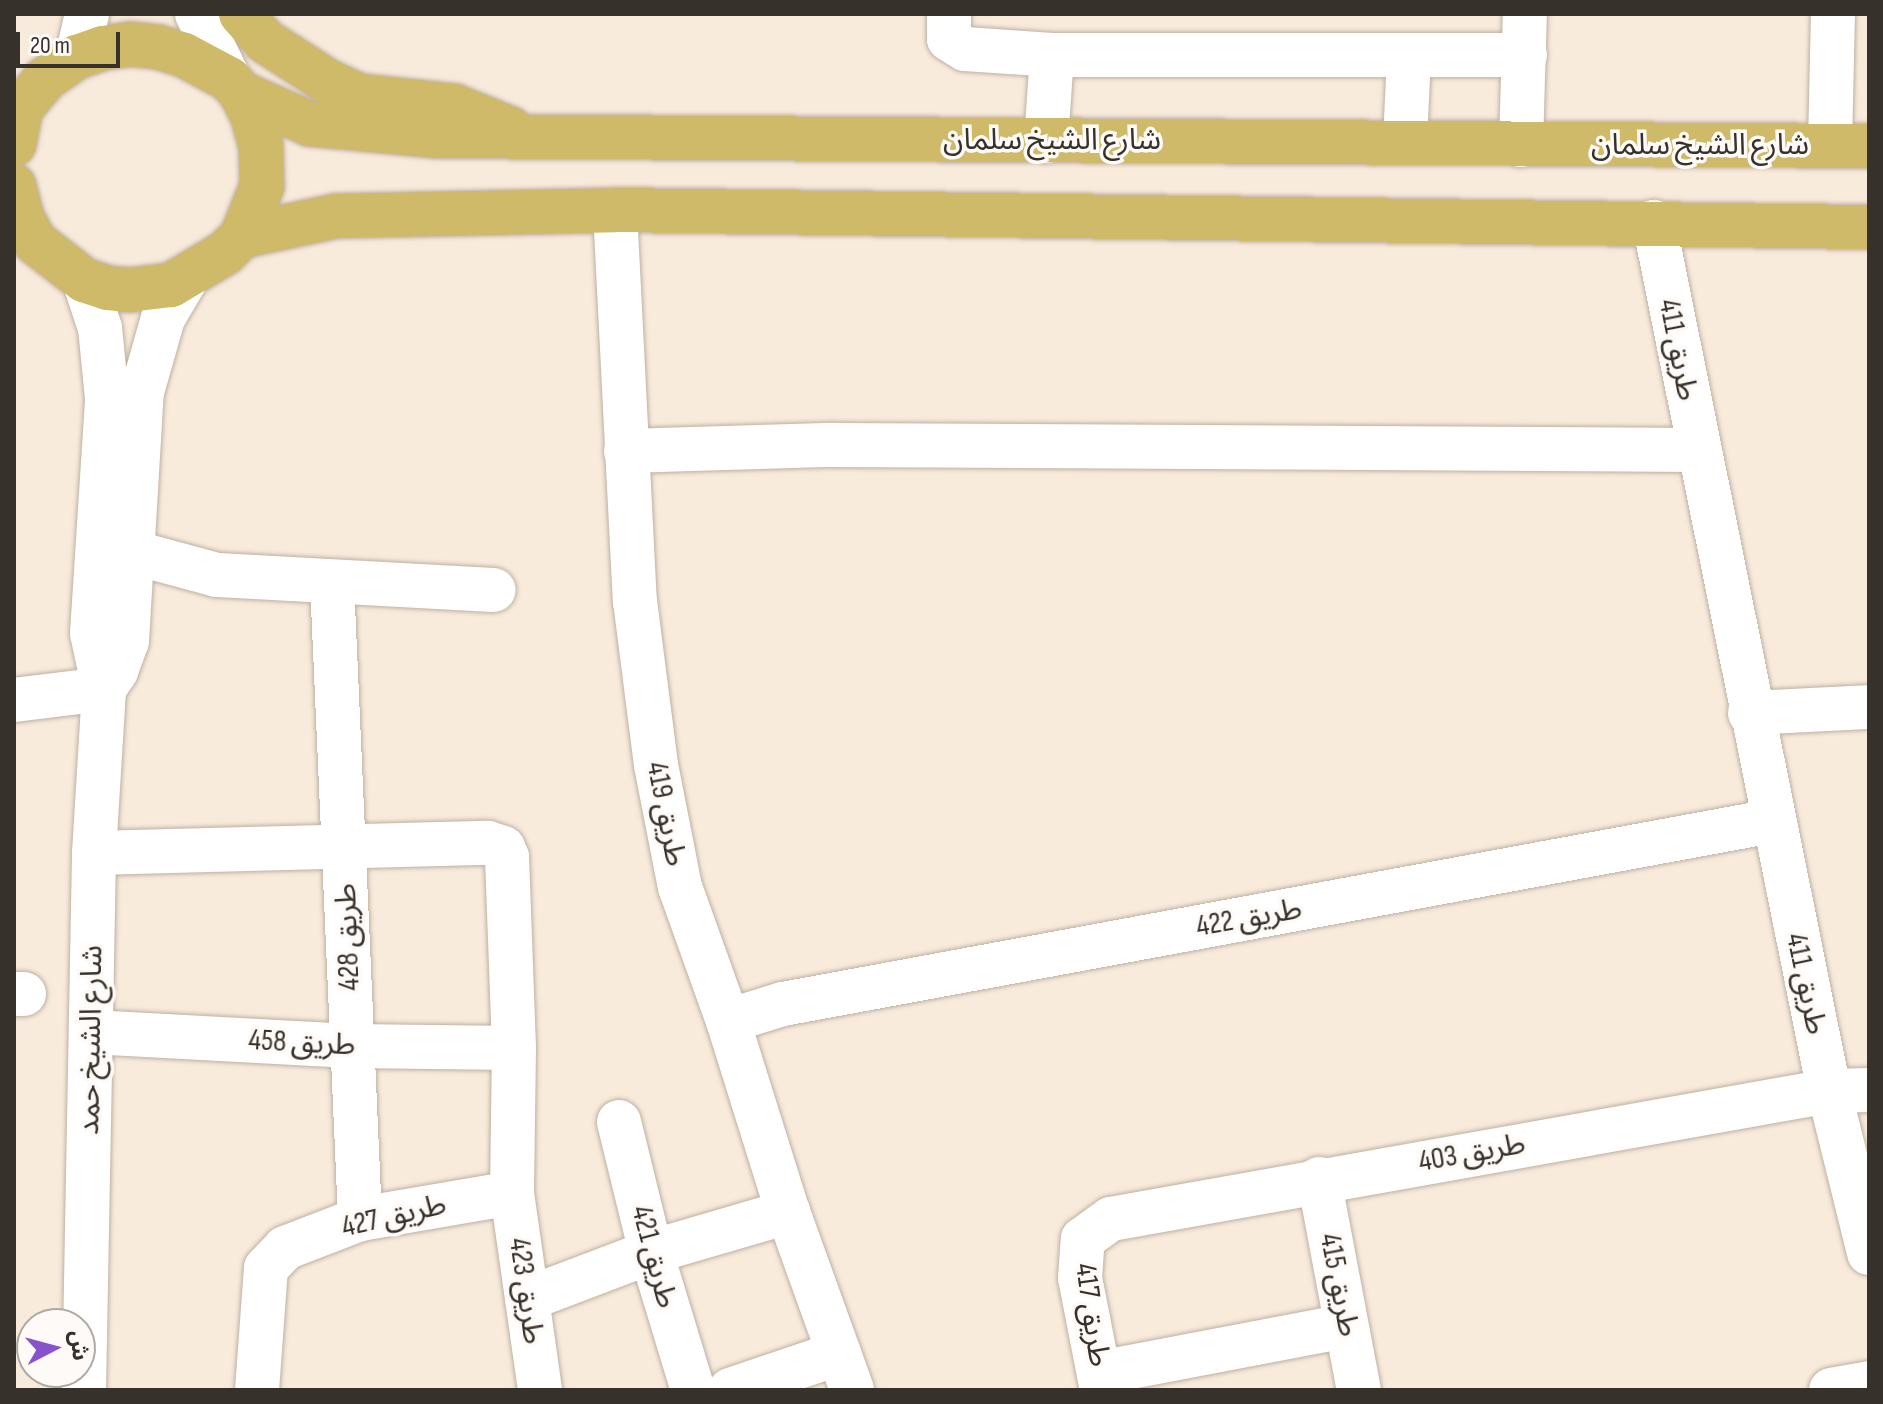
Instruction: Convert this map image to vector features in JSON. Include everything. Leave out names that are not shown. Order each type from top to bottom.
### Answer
[{"type":"main road","points":[[241,14],[265,41],[327,81],[359,96],[454,106],[536,139]]},
{"type":"main road","name":"شارع الشيخ سلمان","points":[[45,75],[103,48],[130,44],[158,47],[184,55],[235,86],[310,124],[345,129],[536,139],[1405,141],[1521,145],[1850,146]]},
{"type":"main road","points":[[14,144],[21,108],[45,75]]},
{"type":"main road","points":[[17,206],[35,242],[84,280],[108,288],[152,290],[186,279],[225,253],[242,236],[262,186],[261,146],[253,117],[235,86]]},
{"type":"main road","points":[[242,236],[336,216],[615,210],[1869,227]]},
{"type":"street","points":[[45,75],[87,14]]},
{"type":"street","points":[[197,14],[235,86]]},
{"type":"street","points":[[949,14],[949,39],[965,49],[1052,55],[1409,55],[1525,35],[1521,145]]},
{"type":"street","points":[[1833,14],[1850,146]]},
{"type":"street","points":[[1046,141],[1052,55]]},
{"type":"street","points":[[1405,141],[1409,55]]},
{"type":"street","name":"طريق 419","points":[[615,210],[635,601],[656,765],[680,887],[728,1021],[788,1212],[845,1372]]},
{"type":"street","name":"طريق 411","points":[[1654,222],[1772,821],[1849,1090],[1869,1253]]},
{"type":"street","name":"شارع الشيخ حمد","points":[[104,689],[116,671],[127,641],[142,392],[163,318],[186,279]]},
{"type":"street","name":"شارع الشيخ حمد","points":[[84,280],[100,328],[106,362],[107,398],[92,633],[104,689],[94,853],[84,1390]]},
{"type":"street","points":[[626,451],[833,445],[1697,450]]},
{"type":"street","points":[[100,509],[132,552],[217,575],[494,590]]},
{"type":"street","name":"طريق 428","points":[[332,582],[360,1219]]},
{"type":"street","points":[[14,700],[104,689]]},
{"type":"street","points":[[1750,713],[1869,707]]},
{"type":"street","name":"طريق 422","points":[[728,1021],[783,1004],[1772,821]]},
{"type":"street","name":"طريق 423","points":[[346,846],[488,843],[503,848],[507,857],[514,1048],[512,1193],[540,1390]]},
{"type":"street","name":"طريق 428","points":[[94,853],[346,846]]},
{"type":"street","name":"طريق 458","points":[[91,1032],[351,1046],[514,1048]]},
{"type":"street","name":"طريق 403","points":[[1083,1239],[1111,1219],[1319,1179],[1849,1090]]},
{"type":"street","name":"طريق 421","points":[[619,1122],[651,1252],[693,1390]]},
{"type":"street","name":"طريق 415","points":[[1319,1179],[1359,1390]]},
{"type":"street","name":"طريق 427","points":[[257,1390],[266,1268],[285,1248],[360,1219],[512,1193]]},
{"type":"street","points":[[527,1299],[651,1252],[788,1212]]},
{"type":"street","name":"طريق 417","points":[[1083,1239],[1080,1278],[1101,1382]]},
{"type":"street","points":[[1101,1382],[1346,1326]]},
{"type":"street","points":[[730,1390],[845,1372]]},
{"type":"street","points":[[1831,1390],[1869,1383]]}]
